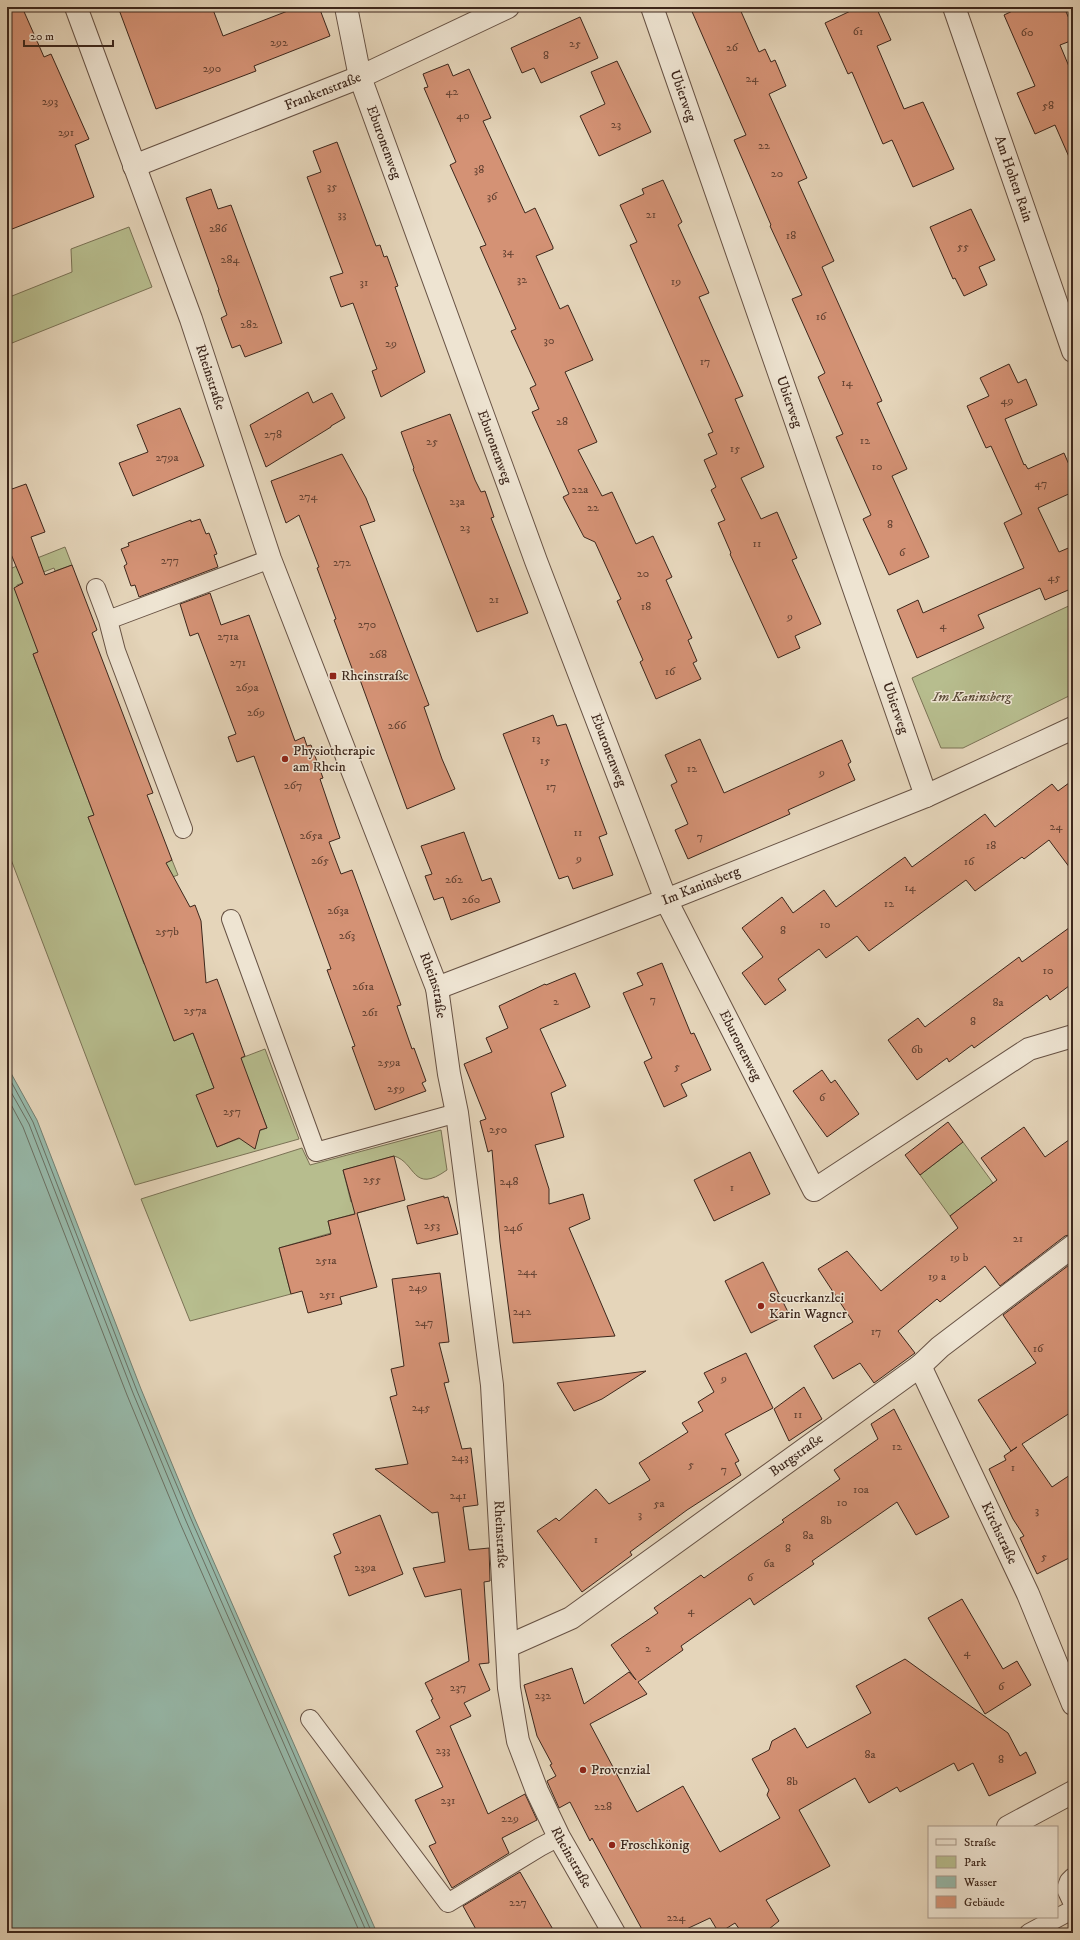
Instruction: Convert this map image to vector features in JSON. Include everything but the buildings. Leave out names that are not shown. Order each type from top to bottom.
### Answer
[{"type":"street","name":"Rheinstraße","points":[[76,7],[191,319],[270,559],[437,988],[449,1074],[457,1113],[492,1385],[508,1646],[509,1688],[518,1741],[537,1791],[559,1837],[614,1933]]},
{"type":"street","name":"Eburonenweg","points":[[346,7],[360,77],[536,561],[666,900],[814,1190],[1029,1048],[1073,1036]]},
{"type":"street","name":"Frankenstraße","points":[[134,166],[360,77],[508,7]]},
{"type":"street","name":"Ubierweg","points":[[652,7],[926,796]]},
{"type":"street","name":"Am Hohen Rain","points":[[954,7],[1073,351]]},
{"type":"street","name":"Im Kaninsberg","points":[[437,988],[666,900],[926,796],[1073,728]]},
{"type":"street","name":"Burgstraße","points":[[508,1646],[571,1618],[920,1366],[940,1346],[1073,1246]]},
{"type":"street","name":"Kirchstraße","points":[[920,1366],[1028,1594],[1073,1704]]},
{"type":"street","points":[[1010,1826],[1073,1792]]},
{"type":"lane","points":[[108,620],[270,559]]},
{"type":"lane","points":[[96,588],[108,620],[116,651],[183,829]]},
{"type":"lane","points":[[231,919],[316,1152],[457,1113]]},
{"type":"lane","points":[[310,1719],[448,1904],[540,1847],[559,1837]]},
{"type":"lane","points":[[1058,1917],[1072,1910],[1073,1906],[1066,1889],[1069,1881],[1073,1877]]},
{"type":"lane","points":[[1029,1933],[1057,1918]]},
{"type":"green space","points":[[129,227],[152,287],[7,345],[7,298],[72,272],[71,249]]},
{"type":"green space","points":[[65,547],[72,565],[55,571],[54,568],[33,576],[34,579],[17,585],[17,587],[39,652],[33,654],[94,815],[88,817],[97,839],[155,867],[172,860],[178,875],[121,896],[124,911],[144,964],[146,963],[174,1041],[193,1033],[214,1088],[197,1095],[217,1147],[243,1137],[257,1141],[256,1132],[267,1128],[247,1075],[231,1062],[265,1049],[299,1139],[135,1185],[7,849],[7,570]]},
{"type":"green space","name":"Im Kaninsberg","points":[[1073,604],[1073,694],[963,748],[941,748],[912,678]]},
{"type":"green space","points":[[441,1130],[447,1170],[436,1177],[427,1179],[421,1178],[416,1175],[401,1159],[394,1156],[343,1170],[351,1202],[372,1196],[376,1208],[328,1221],[331,1233],[279,1248],[291,1294],[190,1321],[141,1199],[302,1148],[310,1165]]},
{"type":"green space","points":[[963,1142],[993,1183],[950,1216],[920,1175]]},
{"type":"water","points":[[7,1066],[37,1120],[141,1389],[194,1517],[377,1933],[7,1933]]},
{"type":"place","name":"Rheinstraße","points":[[333,676]]},
{"type":"place","name":"Physiotherapie am Rhein","points":[[285,759]]},
{"type":"place","name":"Steuerkanzlei Karin Wagner","points":[[761,1306]]},
{"type":"place","name":"Provenzial","points":[[583,1770]]},
{"type":"place","name":"Froschkönig","points":[[612,1845]]}]
